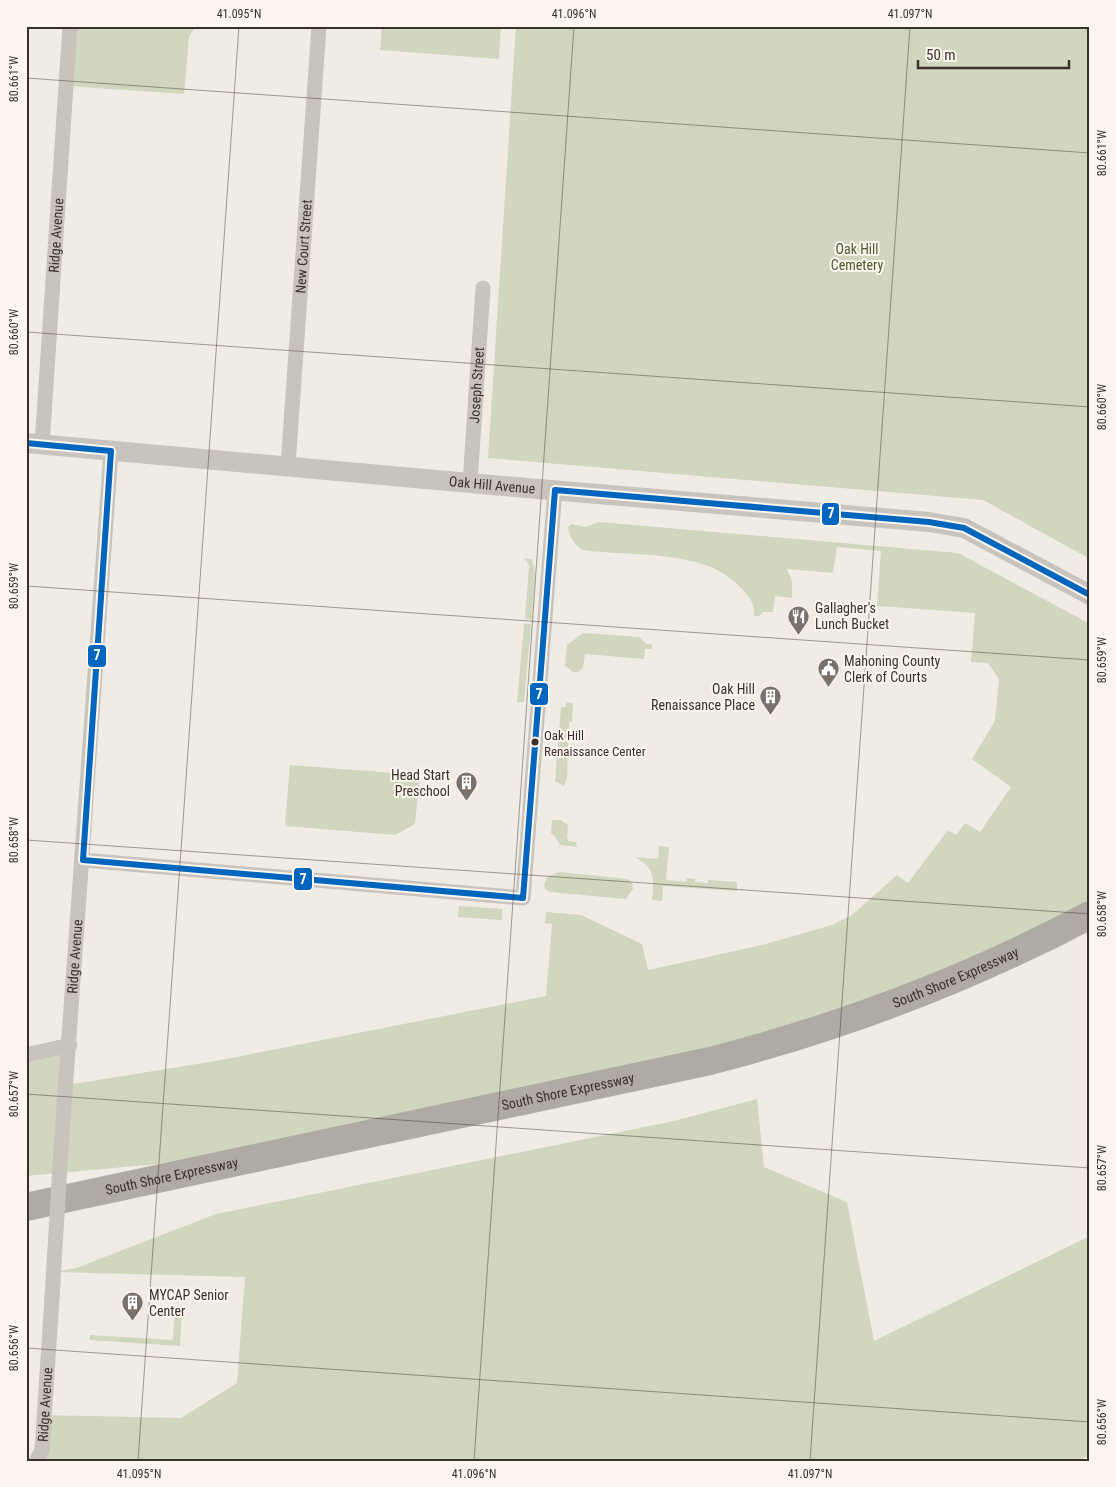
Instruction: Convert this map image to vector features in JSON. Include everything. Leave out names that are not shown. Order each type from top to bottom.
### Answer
[{"type":"highway","name":"South Shore Expressway","points":[[26,1207],[700,1063],[775,1044],[848,1021],[948,982],[1060,931],[1090,915]]},
{"type":"street","name":"Ridge Avenue","points":[[34,444],[70,26]]},
{"type":"street","name":"New Court Street","points":[[288,466],[319,26]]},
{"type":"street","name":"Joseph Street","points":[[470,482],[483,288]]},
{"type":"street","name":"Oak Hill Avenue","points":[[34,444],[929,522],[964,528],[1090,595]]},
{"type":"street","name":"Ridge Avenue","points":[[36,1461],[42,1450],[61,1148],[70,1045],[111,451]]},
{"type":"street","points":[[82,860],[523,898],[555,490]]},
{"type":"street","points":[[26,1055],[70,1045]]},
{"type":"green space","points":[[70,26],[196,26],[189,37],[184,94],[66,86]]},
{"type":"green space","points":[[382,26],[501,26],[499,59],[380,50]]},
{"type":"green space","name":"Oak Hill Cemetery","points":[[516,26],[1090,26],[1090,559],[983,500],[488,458]]},
{"type":"green space","points":[[599,522],[958,553],[1090,624],[1090,915],[848,1021],[278,1153],[26,1176],[26,1055],[70,1045],[67,1085],[216,1061],[546,996],[552,924],[545,923],[546,912],[581,915],[642,944],[648,970],[762,945],[832,925],[852,915],[897,875],[908,883],[948,830],[956,835],[965,823],[980,832],[1011,787],[972,759],[995,721],[999,679],[988,663],[971,662],[975,613],[877,606],[881,551],[837,547],[833,573],[787,569],[792,581],[792,598],[775,596],[773,612],[763,612],[759,616],[754,616],[754,608],[751,601],[742,589],[727,576],[709,567],[689,560],[668,557],[582,550],[572,540],[568,527],[571,524],[586,527]]},
{"type":"green space","points":[[524,558],[532,559],[535,573],[532,619],[525,619],[529,565]]},
{"type":"green space","points":[[524,624],[531,624],[524,702],[517,702]]},
{"type":"green space","points":[[583,633],[640,637],[646,644],[652,644],[652,649],[645,649],[644,659],[585,654],[583,668],[578,672],[573,672],[565,666],[567,645]]},
{"type":"green space","points":[[566,702],[573,703],[572,722],[569,722],[567,779],[564,786],[555,781],[561,707],[566,707]]},
{"type":"green space","points":[[290,765],[420,775],[415,824],[395,835],[285,826]]},
{"type":"green space","points":[[552,820],[561,820],[568,824],[567,838],[569,841],[576,842],[577,847],[560,845],[551,833]]},
{"type":"green space","points":[[659,846],[669,847],[666,880],[686,882],[687,878],[695,879],[695,882],[708,883],[708,880],[737,882],[737,891],[663,886],[662,901],[652,900],[653,881],[651,872],[636,857],[658,859]]},
{"type":"green space","points":[[559,872],[628,879],[632,883],[633,889],[626,899],[550,892],[545,889],[544,885],[547,877]]},
{"type":"green space","points":[[459,906],[502,909],[502,920],[458,917]]},
{"type":"green space","points":[[757,1099],[764,1167],[847,1202],[874,1341],[1090,1236],[1090,1455],[1077,1461],[36,1461],[44,1415],[181,1418],[237,1383],[245,1277],[53,1272],[76,1268],[216,1214],[674,1121]]},
{"type":"green space","points":[[175,1309],[182,1310],[180,1346],[90,1340],[90,1335],[173,1340]]},
{"type":"transit line","name":"7","points":[[26,443],[111,451]]},
{"type":"transit line","name":"7","points":[[83,860],[111,451]]},
{"type":"transit line","name":"7","points":[[555,490],[929,522],[964,528],[1090,595]]},
{"type":"transit line","name":"7","points":[[523,898],[555,490]]},
{"type":"transit line","name":"7","points":[[83,860],[523,898]]},
{"type":"place","name":"Gallagher's Lunch Bucket","points":[[799,635]]},
{"type":"place","name":"Mahoning County Clerk of Courts","points":[[828,688]]},
{"type":"place","name":"Oak Hill Renaissance Place","points":[[771,716]]},
{"type":"place","name":"Oak Hill Renaissance Center","points":[[535,742]]},
{"type":"place","name":"Head Start Preschool","points":[[466,802]]},
{"type":"place","name":"MYCAP Senior Center","points":[[133,1322]]}]
